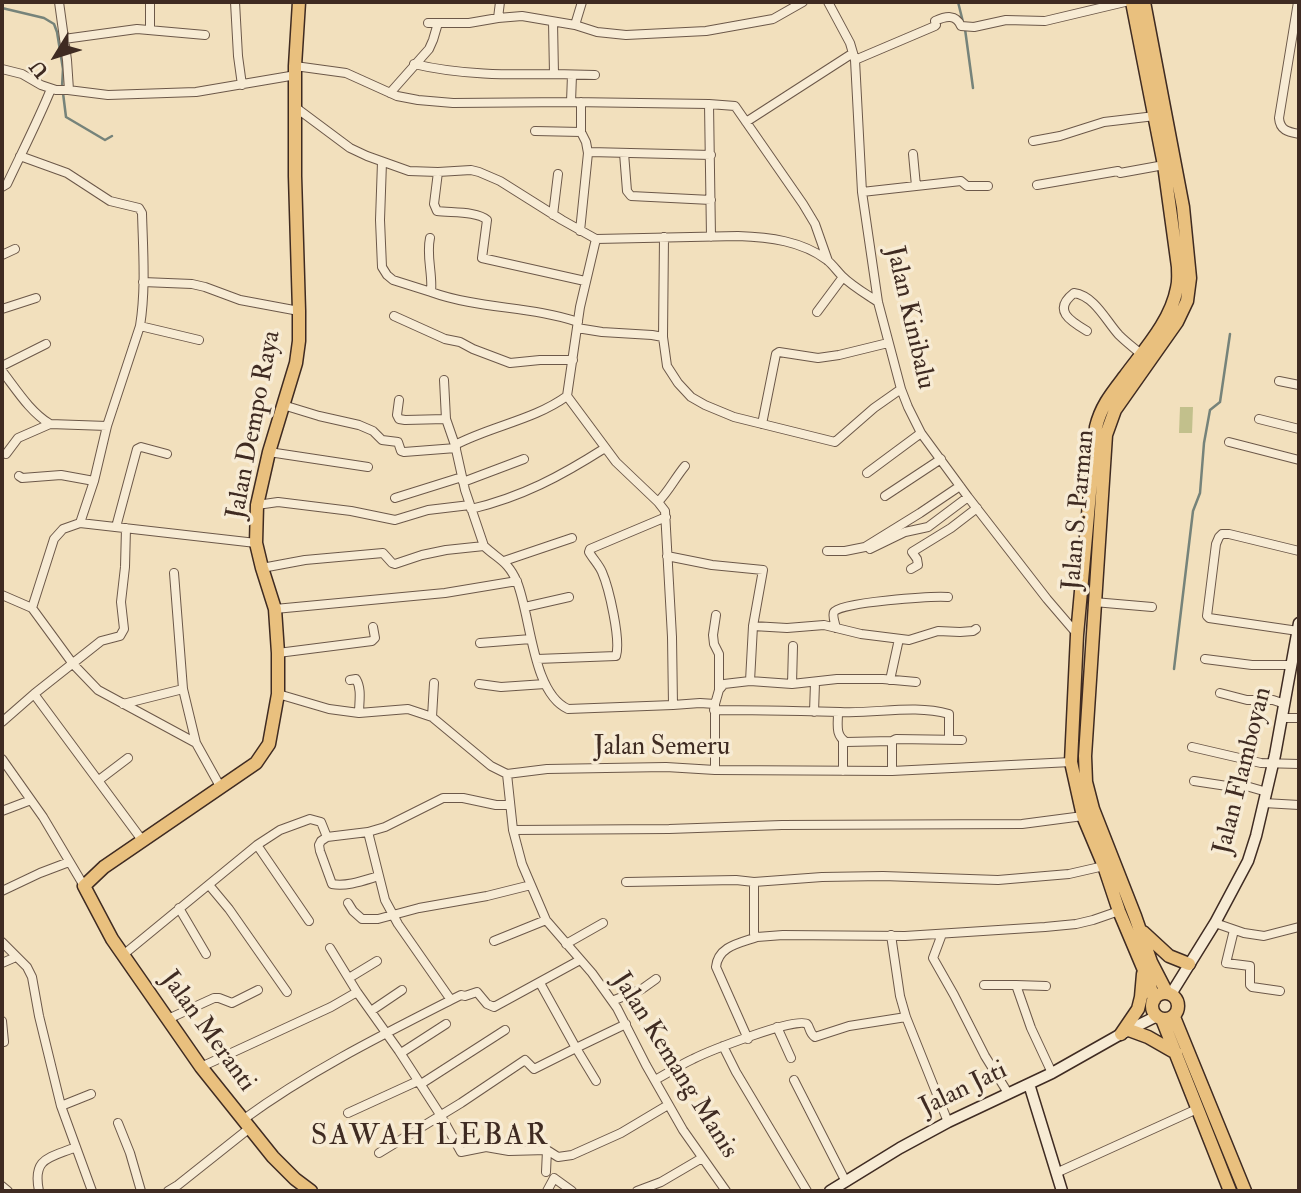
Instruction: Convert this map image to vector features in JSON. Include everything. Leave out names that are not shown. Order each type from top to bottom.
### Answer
[{"type":"main road","name":"Jalan Dempo Raya","points":[[85,886],[104,867],[256,763],[269,744],[278,694],[278,653],[275,609],[257,543],[257,505],[269,452],[296,363],[299,311],[295,71],[299,2]]},
{"type":"main road","points":[[1132,2],[1157,108]]},
{"type":"main road","name":"Jalan S. Parman","points":[[1144,2],[1178,267],[1177,290],[1166,317],[1102,407],[1098,419],[1077,635],[1070,762],[1083,816],[1154,1000]]},
{"type":"main road","name":"Jalan S. Parman","points":[[1157,108],[1183,207],[1190,278],[1187,301],[1177,322],[1115,410],[1106,435],[1084,756],[1086,782],[1093,810],[1151,962],[1169,993]]},
{"type":"main road","name":"Jalan Meranti","points":[[85,886],[112,939],[201,1067],[284,1169],[311,1191]]},
{"type":"main road","points":[[1140,929],[1169,956],[1189,964]]},
{"type":"main road","points":[[1143,970],[1138,1009],[1125,1032],[1148,1037],[1179,1059]]},
{"type":"main road","points":[[1164,1018],[1177,1013],[1179,1004],[1169,993],[1159,994],[1152,1007],[1164,1018],[1245,1191]]},
{"type":"main road","points":[[1164,1018],[1230,1191]]},
{"type":"street","points":[[59,2],[68,90]]},
{"type":"street","points":[[150,2],[150,30]]},
{"type":"street","points":[[235,2],[242,85]]},
{"type":"street","points":[[498,18],[500,2]]},
{"type":"street","points":[[575,25],[582,2]]},
{"type":"street","points":[[428,23],[469,23],[522,16],[575,25],[597,32],[626,35],[706,31],[773,19],[803,2]]},
{"type":"street","name":"Jalan Kinibalu","points":[[828,2],[850,43],[854,57],[862,192],[878,302],[901,389],[921,433],[1077,635]]},
{"type":"street","points":[[746,122],[854,57],[935,26],[937,19],[951,16],[963,26],[974,27],[1006,20],[1045,21],[1125,2]]},
{"type":"street","points":[[1298,2],[1279,118],[1284,130],[1299,134]]},
{"type":"street","points":[[553,22],[554,74]]},
{"type":"street","points":[[390,93],[432,44],[438,23]]},
{"type":"street","points":[[64,38],[136,29],[205,35]]},
{"type":"street","points":[[414,64],[497,75],[595,75]]},
{"type":"street","points":[[2,69],[22,74],[54,90],[108,95],[196,92],[242,85],[295,71],[346,73],[407,99],[453,103],[571,102],[734,106],[803,204],[815,224],[828,261]]},
{"type":"street","points":[[571,102],[572,75]]},
{"type":"street","points":[[2,187],[7,184],[28,137],[54,90]]},
{"type":"street","points":[[580,231],[588,153],[581,132],[582,103]]},
{"type":"street","points":[[709,104],[711,237]]},
{"type":"street","points":[[295,107],[350,148],[409,171],[479,172],[500,181],[596,239],[778,239],[828,261],[843,278],[878,302]]},
{"type":"street","points":[[1033,141],[1060,136],[1157,108]]},
{"type":"street","points":[[535,131],[581,132]]},
{"type":"street","points":[[588,153],[710,156]]},
{"type":"street","points":[[624,153],[627,191],[631,196],[711,200]]},
{"type":"street","points":[[913,154],[916,186]]},
{"type":"street","points":[[20,156],[67,173],[110,201],[136,207],[141,211],[143,310],[140,326],[107,426],[94,481],[80,523]]},
{"type":"street","points":[[382,162],[382,267],[393,280],[431,292],[557,315],[578,325],[603,332],[663,337]]},
{"type":"street","points":[[1037,185],[1164,165]]},
{"type":"street","points":[[439,172],[434,204],[437,211],[477,215],[487,220],[482,258],[585,281]]},
{"type":"street","points":[[553,215],[558,174]]},
{"type":"street","points":[[862,192],[961,181],[967,186],[988,186]]},
{"type":"street","points":[[664,237],[663,337],[667,366],[691,397],[734,417],[835,442],[901,389]]},
{"type":"street","points":[[430,238],[431,292]]},
{"type":"street","points":[[596,239],[585,281],[567,396],[616,462],[665,511],[673,705]]},
{"type":"street","points":[[2,255],[15,249]]},
{"type":"street","points":[[817,312],[843,278]]},
{"type":"street","points":[[143,282],[192,284],[240,300],[299,311]]},
{"type":"street","points":[[1087,331],[1070,321],[1064,312],[1064,305],[1074,293],[1083,294],[1119,335],[1141,354]]},
{"type":"street","points":[[2,309],[36,298]]},
{"type":"street","points":[[394,316],[507,363],[573,360]]},
{"type":"street","points":[[140,326],[199,340]]},
{"type":"street","points":[[762,424],[776,354],[779,352],[818,358],[888,343]]},
{"type":"street","points":[[46,344],[2,369],[25,402],[50,424]]},
{"type":"street","points":[[444,380],[446,419],[470,507],[484,546],[504,561],[517,581],[545,684],[560,705],[568,709],[699,703],[715,707],[838,713],[939,711],[949,714],[949,740]]},
{"type":"street","points":[[1279,381],[1299,385]]},
{"type":"street","points":[[283,405],[359,425],[382,440],[398,442],[404,452],[455,447],[471,437],[528,415],[567,396]]},
{"type":"street","points":[[399,400],[399,419],[446,419]]},
{"type":"street","points":[[1259,419],[1299,429]]},
{"type":"street","points":[[6,454],[18,438],[50,424],[107,426]]},
{"type":"street","points":[[866,473],[921,433]]},
{"type":"street","points":[[1229,442],[1299,460]]},
{"type":"street","points":[[116,527],[137,449],[141,447],[167,454]]},
{"type":"street","points":[[257,505],[278,502],[351,511],[395,520],[428,510],[499,502],[553,479],[605,448]]},
{"type":"street","points":[[269,452],[368,467]]},
{"type":"street","points":[[396,498],[524,459]]},
{"type":"street","points":[[885,496],[941,459]]},
{"type":"street","points":[[658,502],[685,467]]},
{"type":"street","points":[[19,476],[61,475],[94,481]]},
{"type":"street","points":[[827,551],[845,551],[870,544],[960,486]]},
{"type":"street","points":[[856,549],[874,548],[905,531],[928,527],[968,497]]},
{"type":"street","points":[[911,569],[918,565],[912,552],[977,508]]},
{"type":"street","points":[[537,659],[616,656],[617,638],[611,603],[602,572],[590,549],[666,517]]},
{"type":"street","points":[[32,608],[54,539],[60,531],[80,523],[257,543]]},
{"type":"street","points":[[2,722],[101,641],[120,636],[124,629],[121,602],[126,528]]},
{"type":"street","points":[[1298,627],[1207,616],[1216,544],[1222,534],[1299,551]]},
{"type":"street","points":[[504,561],[572,538]]},
{"type":"street","points":[[262,568],[383,553],[395,564],[422,555],[484,546]]},
{"type":"street","points":[[667,555],[712,565],[763,570],[753,626],[750,681]]},
{"type":"street","points":[[174,573],[183,689],[196,743],[221,788]]},
{"type":"street","points":[[275,609],[444,593],[517,581]]},
{"type":"street","points":[[2,594],[32,608],[73,664],[98,690],[196,743]]},
{"type":"street","points":[[525,607],[569,597]]},
{"type":"street","points":[[836,628],[833,616],[837,608],[861,603],[948,597]]},
{"type":"street","points":[[1094,602],[1152,607]]},
{"type":"street","points":[[715,770],[715,707],[719,690],[719,654],[713,635],[716,615]]},
{"type":"street","points":[[753,626],[787,628],[824,625],[861,634],[909,640],[938,631],[960,632],[976,629]]},
{"type":"street","points":[[278,653],[372,641],[375,638],[373,627]]},
{"type":"street","name":"Jalan Flamboyan","points":[[1169,993],[1215,923],[1248,861],[1294,672],[1298,627]]},
{"type":"street","points":[[480,643],[531,639]]},
{"type":"street","points":[[890,680],[899,639]]},
{"type":"street","points":[[792,684],[793,646]]},
{"type":"street","points":[[1205,659],[1294,672]]},
{"type":"street","points":[[719,690],[724,684],[750,681],[792,684],[837,679],[916,682]]},
{"type":"street","points":[[350,680],[358,681],[359,713]]},
{"type":"street","points":[[432,717],[434,683]]},
{"type":"street","points":[[814,712],[815,683]]},
{"type":"street","points":[[479,684],[501,687],[545,684]]},
{"type":"street","points":[[123,704],[183,689]]},
{"type":"street","points":[[1220,693],[1247,700],[1273,700],[1285,704]]},
{"type":"street","points":[[34,694],[142,840]]},
{"type":"street","points":[[278,694],[329,709],[359,713],[414,710],[432,717],[491,766],[507,774]]},
{"type":"street","points":[[838,713],[837,733],[846,742],[896,739],[962,740]]},
{"type":"street","points":[[1283,718],[1299,718]]},
{"type":"street","points":[[843,740],[843,771]]},
{"type":"street","points":[[892,741],[892,771]]},
{"type":"street","points":[[1192,747],[1261,764],[1299,764]]},
{"type":"street","points":[[99,780],[128,758]]},
{"type":"street","points":[[2,759],[85,886]]},
{"type":"street","name":"Jalan Semeru","points":[[507,774],[547,769],[666,767],[715,770],[892,771],[1070,762]]},
{"type":"street","name":"Jalan Kemang Manis","points":[[507,774],[513,830],[522,864],[546,920],[592,973],[612,1001],[668,1105],[726,1191]]},
{"type":"street","points":[[1194,781],[1227,786],[1232,782],[1265,798],[1299,805]]},
{"type":"street","points":[[379,876],[347,884],[332,884],[319,848],[321,841],[327,837],[386,827],[443,797],[509,805]]},
{"type":"street","points":[[2,811],[31,800]]},
{"type":"street","points":[[513,830],[1022,824],[1083,816]]},
{"type":"street","points":[[123,955],[257,845],[280,830],[310,819],[321,822],[327,837]]},
{"type":"street","points":[[368,832],[385,900],[408,939],[451,1000]]},
{"type":"street","points":[[257,845],[309,921]]},
{"type":"street","points":[[2,891],[69,862]]},
{"type":"street","points":[[626,882],[754,882],[883,876],[998,880],[1069,874],[1104,866]]},
{"type":"street","points":[[754,882],[754,934],[757,937]]},
{"type":"street","points":[[209,885],[287,992]]},
{"type":"street","points":[[348,903],[362,919],[378,919],[531,885]]},
{"type":"street","points":[[180,908],[205,954]]},
{"type":"street","points":[[748,1039],[716,967],[722,952],[757,937],[942,934],[1076,924],[1119,911]]},
{"type":"street","points":[[495,941],[546,920]]},
{"type":"street","points":[[566,944],[603,923]]},
{"type":"street","points":[[1215,923],[1256,936],[1299,927]]},
{"type":"street","points":[[1234,930],[1226,963],[1250,966],[1252,987],[1280,991]]},
{"type":"street","points":[[942,934],[933,958],[985,1056],[1008,1093]]},
{"type":"street","points":[[891,935],[900,996],[906,1017],[948,1122]]},
{"type":"street","points":[[2,942],[27,967],[32,977],[61,1106],[92,1191]]},
{"type":"street","points":[[330,948],[357,992],[401,1053],[461,1152],[486,1147],[509,1151],[547,1150],[558,1157],[572,1156],[621,1133],[668,1105]]},
{"type":"street","points":[[2,963],[16,957]]},
{"type":"street","points":[[167,1191],[178,1188],[281,1093],[387,1032],[461,995],[477,992],[489,1006],[495,1007],[580,960]]},
{"type":"street","points":[[349,978],[377,961]]},
{"type":"street","points":[[612,1001],[642,989],[656,979]]},
{"type":"street","points":[[540,983],[596,1081]]},
{"type":"street","points":[[984,985],[1046,986]]},
{"type":"street","points":[[1016,985],[1031,1028],[1052,1073]]},
{"type":"street","points":[[167,1019],[212,999],[219,998],[232,1003],[258,990]]},
{"type":"street","points":[[371,1011],[402,990]]},
{"type":"street","points":[[201,1067],[331,1007],[357,992]]},
{"type":"street","points":[[655,1080],[693,1059],[776,1027],[804,1023],[815,1037],[849,1027],[906,1017]]},
{"type":"street","name":"Jalan Jati","points":[[830,1191],[948,1122],[1052,1073],[1125,1032],[1164,1018]]},
{"type":"street","points":[[2,1021],[4,1042]]},
{"type":"street","points":[[401,1053],[446,1024]]},
{"type":"street","points":[[379,1153],[441,1116],[525,1060],[534,1069],[626,1024]]},
{"type":"street","points":[[776,1027],[791,1058]]},
{"type":"street","points":[[348,1113],[419,1083],[505,1030]]},
{"type":"street","points":[[723,1046],[807,1191]]},
{"type":"street","points":[[794,1080],[846,1182]]},
{"type":"street","points":[[1029,1084],[1061,1191]]},
{"type":"street","points":[[61,1106],[91,1094]]},
{"type":"street","points":[[1056,1173],[1197,1109]]},
{"type":"street","points":[[118,1123],[141,1191]]},
{"type":"street","points":[[39,1191],[37,1172],[40,1165],[76,1147]]},
{"type":"street","points":[[545,1172],[547,1150]]},
{"type":"street","points":[[637,1191],[661,1182],[702,1158]]},
{"type":"street","points":[[547,1191],[554,1178],[572,1191]]},
{"type":"street","points":[[2,1186],[8,1191]]},
{"type":"shaded area","points":[[1180,407],[1193,407],[1192,433],[1179,433]]},
{"type":"waterway","points":[[958,2],[963,22]]},
{"type":"waterway","points":[[2,8],[44,18],[54,24],[63,69],[62,87]]},
{"type":"waterway","points":[[965,29],[973,88]]},
{"type":"waterway","points":[[63,93],[66,117],[105,140],[112,136]]},
{"type":"waterway","points":[[1174,669],[1193,511],[1200,493],[1204,443],[1210,410],[1220,402],[1230,334]]},
{"type":"district","name":"SAWAH LEBAR","points":[[430,1138]]}]
